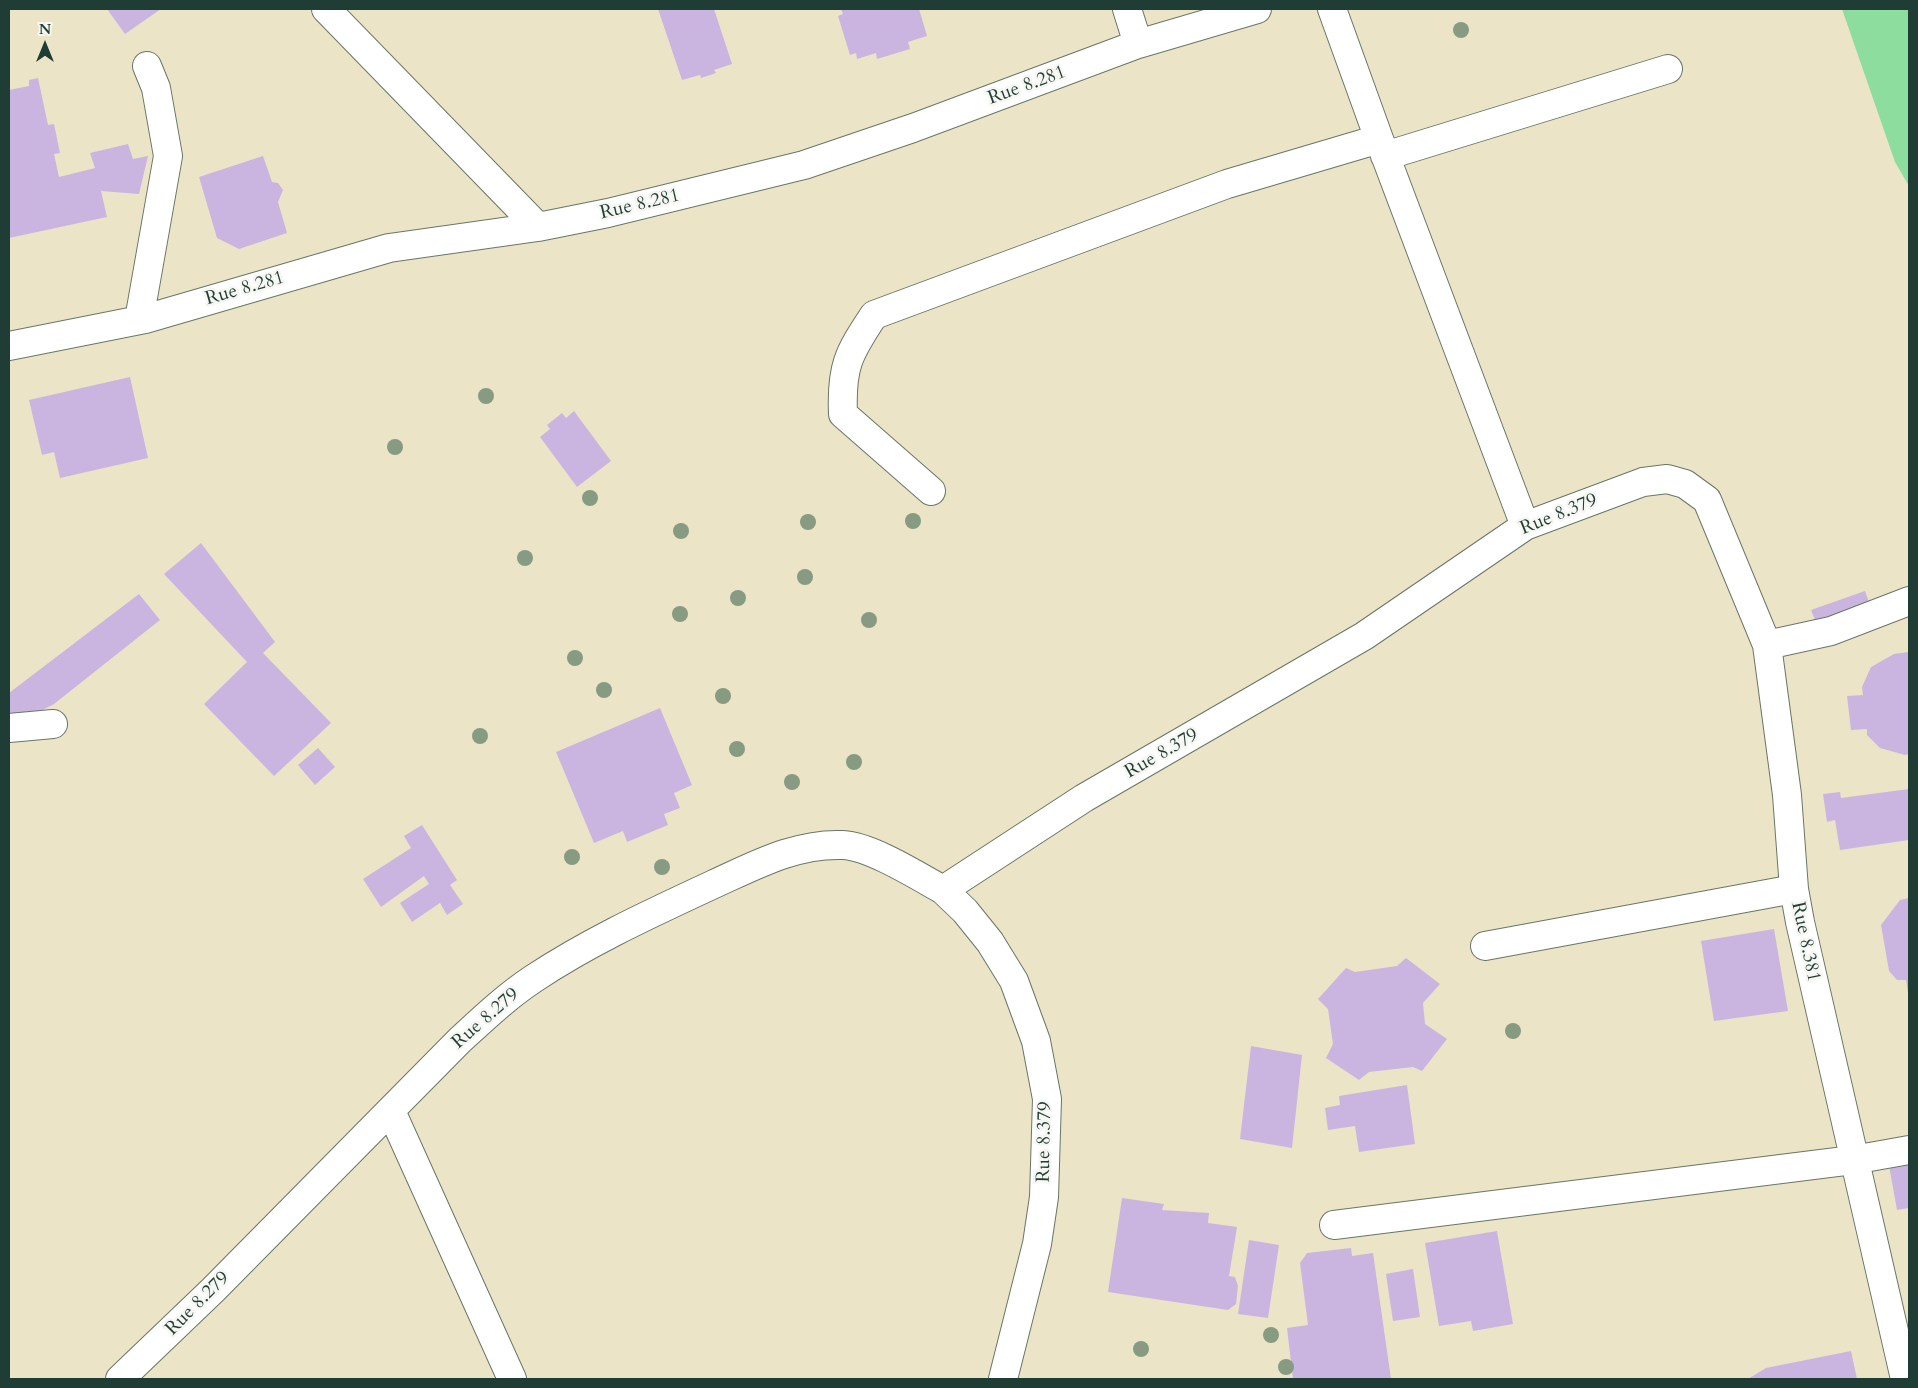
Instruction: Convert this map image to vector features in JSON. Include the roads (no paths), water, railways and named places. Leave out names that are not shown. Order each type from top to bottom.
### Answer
[{"type":"street","points":[[326,9],[538,227]]},
{"type":"street","points":[[1127,9],[1138,44]]},
{"type":"street","name":"Rue 8.281","points":[[9,346],[140,320],[389,248],[538,227],[608,213],[804,165],[1138,44],[1257,9]]},
{"type":"street","points":[[1332,9],[1382,148],[1525,526]]},
{"type":"street","points":[[140,320],[168,156],[156,88],[147,66]]},
{"type":"street","points":[[931,491],[842,414],[841,384],[851,349],[874,316],[1227,184],[1382,148],[1668,69]]},
{"type":"street","name":"Rue 8.379","points":[[1003,1379],[1037,1244],[1045,1180],[1047,1099],[1036,1041],[1014,981],[990,942],[965,911],[942,890],[1084,798],[1364,636],[1525,526],[1643,482],[1667,479],[1685,484],[1707,500],[1767,645]]},
{"type":"street","points":[[1767,645],[1831,632],[1909,601]]},
{"type":"street","name":"Rue 8.381","points":[[1767,645],[1787,795],[1794,889],[1853,1160],[1904,1379]]},
{"type":"street","points":[[9,728],[53,724]]},
{"type":"street","name":"Rue 8.279","points":[[127,1377],[467,1034],[501,1003],[533,979],[622,926],[782,854],[815,845],[846,845],[890,860],[942,890]]},
{"type":"street","points":[[1485,946],[1794,889]]},
{"type":"street","points":[[391,1111],[512,1379]]},
{"type":"street","points":[[1334,1225],[1853,1160],[1909,1150]]}]
